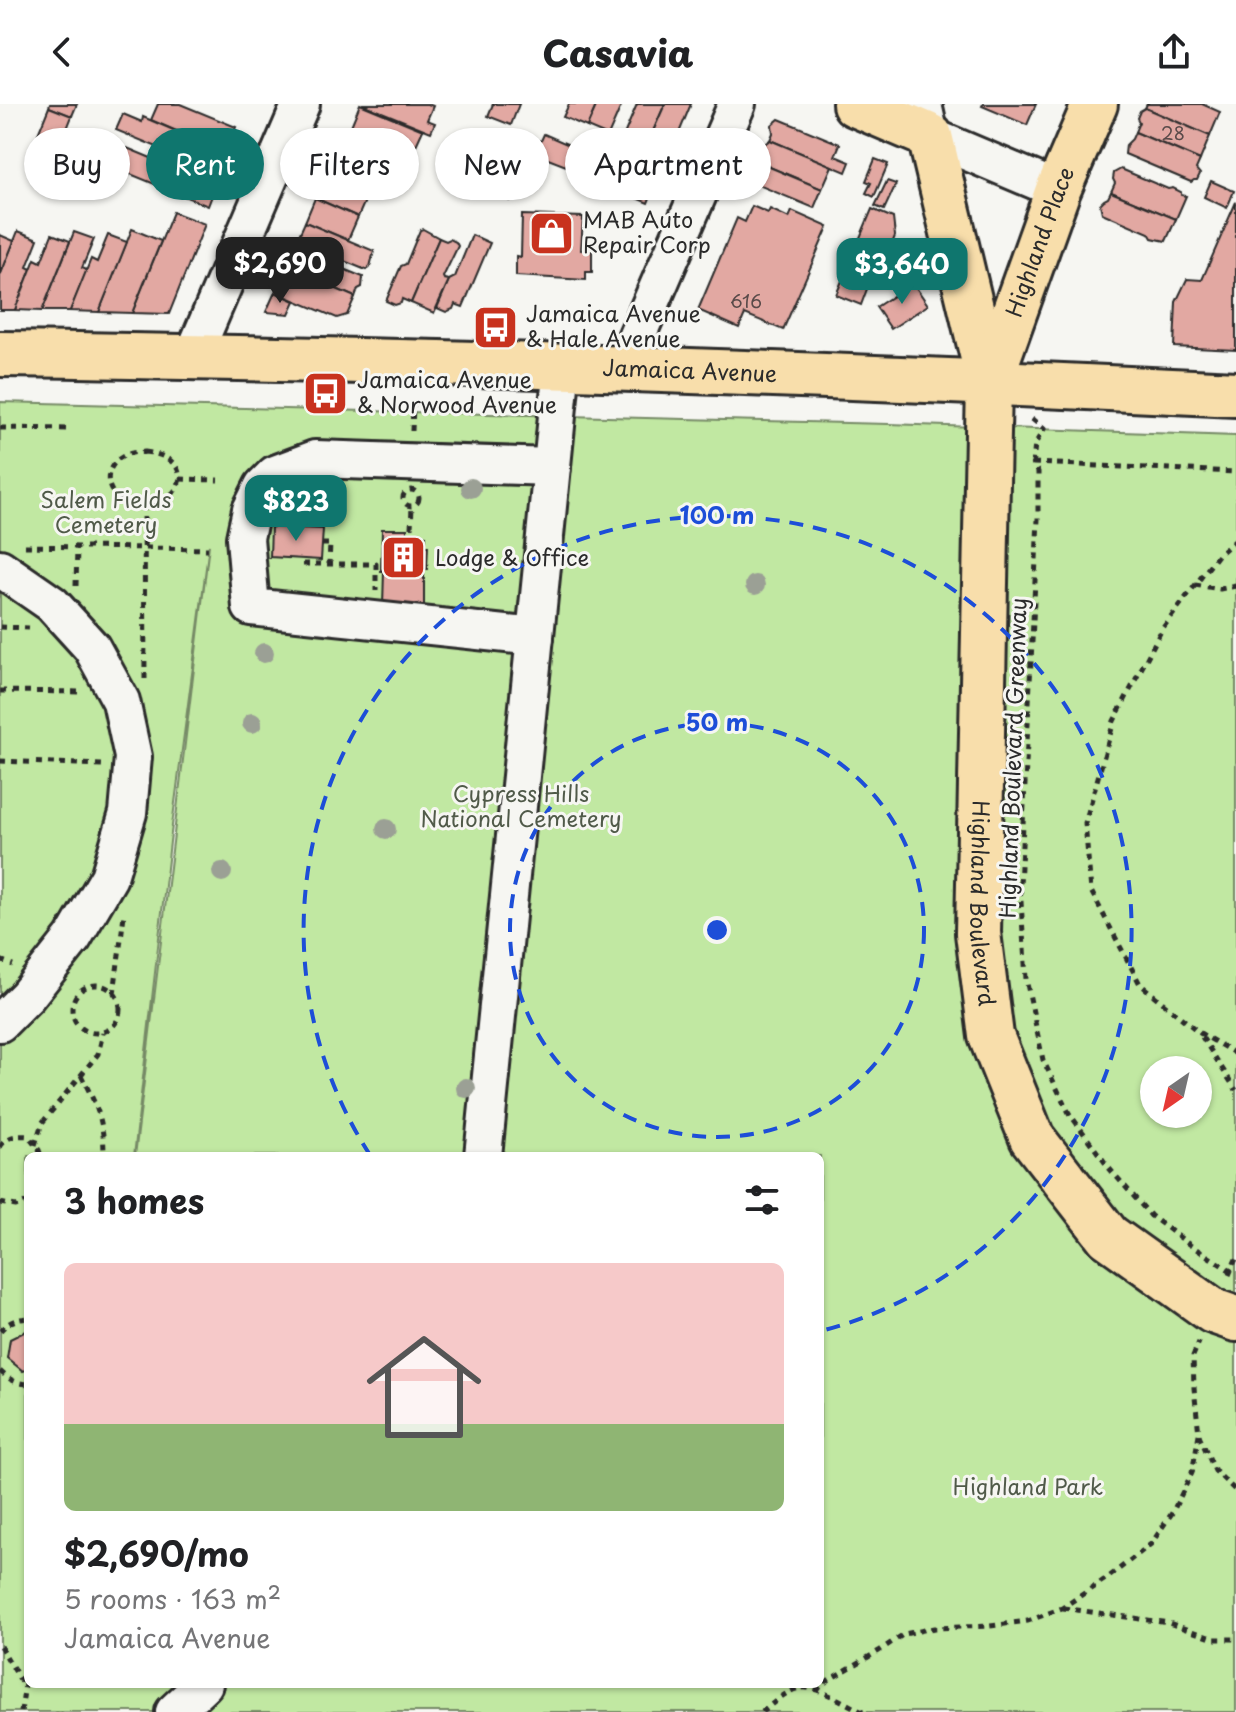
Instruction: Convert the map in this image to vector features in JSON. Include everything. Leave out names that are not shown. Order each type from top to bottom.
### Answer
[{"type":"main road","points":[[855,104],[926,120],[989,383]]},
{"type":"main road","name":"Highland Place","points":[[989,383],[1058,190],[1095,104]]},
{"type":"main road","name":"Jamaica Avenue","points":[[0,354],[562,366],[1236,394]]},
{"type":"main road","name":"Highland Boulevard","points":[[989,383],[978,933],[991,1036],[1032,1138],[1108,1236],[1213,1311],[1236,1319]]},
{"type":"street","points":[[193,356],[301,104]]},
{"type":"street","points":[[623,368],[737,104]]},
{"type":"street","points":[[926,120],[1058,190]]},
{"type":"street","points":[[483,1152],[562,366]]},
{"type":"street","points":[[535,637],[251,607],[245,538],[251,510],[263,486],[275,474],[315,459],[552,467]]},
{"type":"street","points":[[0,1023],[27,996],[73,938],[109,877],[128,813],[133,757],[121,701],[92,648],[52,604],[1,568]]},
{"type":"street","points":[[174,1712],[200,1688]]},
{"type":"path","name":"Highland Boulevard Greenway","points":[[1030,417],[1044,429],[1035,444],[1033,463],[1038,472],[1038,519],[1020,886],[1026,979],[1043,1060],[1069,1113],[1109,1168],[1151,1216],[1233,1273]]},
{"type":"path","points":[[0,428],[70,429]]},
{"type":"path","points":[[131,453],[158,454],[171,460],[178,469],[179,487],[169,498],[144,505],[120,500],[110,489],[107,479],[111,467],[131,453]]},
{"type":"path","points":[[1033,463],[1236,472]]},
{"type":"path","points":[[180,479],[218,480]]},
{"type":"path","points":[[144,505],[146,548]]},
{"type":"path","points":[[411,528],[412,506]]},
{"type":"path","points":[[1236,540],[1218,555],[1162,629],[1114,721],[1085,823],[1091,891],[1140,984],[1200,1033],[1236,1054]]},
{"type":"path","points":[[322,544],[330,544],[329,564]]},
{"type":"path","points":[[1,568],[4,545],[208,549]]},
{"type":"path","points":[[303,564],[376,564],[376,620]]},
{"type":"path","points":[[1195,585],[1220,589],[1236,586]]},
{"type":"path","points":[[0,691],[116,692]]},
{"type":"path","points":[[0,761],[132,766]]},
{"type":"path","points":[[35,1145],[42,1123],[98,1054],[103,1033],[119,1016],[119,1000],[108,988],[101,985],[85,987],[73,999],[72,1015],[87,1032],[103,1033]]},
{"type":"path","points":[[1200,1033],[1236,1090]]},
{"type":"path","points":[[81,1075],[100,1113],[104,1152]]},
{"type":"path","points":[[0,1147],[12,1135],[28,1136],[40,1152]]},
{"type":"path","points":[[0,1203],[16,1206],[24,1203]]},
{"type":"path","points":[[1233,1273],[1236,1259]]},
{"type":"path","points":[[0,1331],[9,1323],[24,1318]]},
{"type":"path","points":[[824,1684],[904,1634],[934,1628],[1028,1621],[1062,1608],[1151,1544],[1172,1513],[1192,1473],[1199,1434],[1194,1388],[1193,1356],[1196,1350]]},
{"type":"path","points":[[0,1371],[7,1378],[24,1384]]},
{"type":"path","points":[[1199,1434],[1215,1471],[1236,1491]]},
{"type":"path","points":[[1062,1608],[1169,1623],[1214,1639],[1236,1639]]},
{"type":"path","points":[[0,1646],[24,1686]]},
{"type":"path","points":[[21,1712],[24,1688]]},
{"type":"path","points":[[762,1712],[785,1694],[802,1688],[863,1712]]},
{"type":"path","points":[[816,1691],[819,1688]]},
{"type":"green space","points":[[0,402],[889,424],[1236,436],[1236,1712],[0,1712]],"holes":[[[209,545],[135,1152],[824,1152],[824,1688],[24,1688],[24,1152],[134,1152],[171,833]]]},
{"type":"building","points":[[50,104],[77,104],[72,116],[49,107]]},
{"type":"building","points":[[158,104],[180,104],[236,127],[170,128],[151,120]]},
{"type":"building","points":[[360,104],[418,128],[356,128],[351,126]]},
{"type":"building","points":[[362,104],[428,104],[433,106],[427,120],[435,123],[431,132]]},
{"type":"building","points":[[493,104],[519,104],[511,125],[488,116]]},
{"type":"building","points":[[569,104],[597,104],[587,127],[563,117]]},
{"type":"building","points":[[597,104],[622,104],[612,128],[587,127]]},
{"type":"building","points":[[637,104],[665,104],[654,128],[627,128]]},
{"type":"building","points":[[665,104],[691,104],[681,128],[654,128]]},
{"type":"building","points":[[983,104],[1036,104],[1027,125]]},
{"type":"building","points":[[1147,104],[1202,104],[1220,112],[1210,136],[1145,108]]},
{"type":"building","points":[[49,107],[72,116],[67,128],[40,128]]},
{"type":"building","points":[[1145,108],[1210,136],[1200,160],[1135,132],[1139,122],[1137,118]]},
{"type":"building","points":[[123,114],[142,122],[143,117],[169,128],[146,128],[146,142],[130,136],[130,128],[117,128]]},
{"type":"building","points":[[779,119],[840,144],[835,156],[850,162],[846,172],[771,140],[772,125]]},
{"type":"building","points":[[1135,132],[1200,160],[1196,169],[1200,174],[1197,180],[1191,182],[1125,154],[1126,145]]},
{"type":"building","points":[[549,136],[565,143],[565,166],[549,159]]},
{"type":"building","points":[[771,140],[832,166],[822,189],[771,168]]},
{"type":"building","points":[[130,149],[146,156],[146,181],[130,174]]},
{"type":"building","points":[[875,159],[888,164],[874,197],[866,193],[871,183],[866,181]]},
{"type":"building","points":[[771,168],[822,189],[814,208],[771,190]]},
{"type":"building","points":[[1121,169],[1168,189],[1173,188],[1186,196],[1176,219],[1111,192],[1115,183],[1114,173]]},
{"type":"building","points":[[887,181],[896,184],[884,210],[875,206]]},
{"type":"building","points":[[1211,181],[1234,191],[1227,208],[1204,197]]},
{"type":"building","points":[[1111,192],[1176,219],[1166,241],[1152,238],[1149,233],[1102,213],[1100,204]]},
{"type":"building","points":[[193,200],[210,200],[208,206]]},
{"type":"building","points":[[314,200],[358,217],[348,240],[305,222]]},
{"type":"building","points":[[320,200],[365,200],[358,217]]},
{"type":"building","points":[[1236,202],[1236,350],[1174,347],[1176,302],[1187,279],[1202,280]]},
{"type":"building","points":[[752,206],[768,213],[770,209],[789,218],[792,211],[828,227],[783,330],[745,314],[739,328],[698,310],[737,218],[745,222]]},
{"type":"building","points":[[872,209],[893,218],[895,236],[876,284],[870,281],[861,305],[836,295]]},
{"type":"building","points":[[173,212],[205,224],[169,314],[132,313]]},
{"type":"building","name":"MAB Auto Repair Corp","points":[[522,215],[583,217],[581,250],[592,250],[592,272],[586,272],[586,280],[516,276],[516,256],[521,257]]},
{"type":"building","points":[[305,222],[374,251],[370,267],[366,270],[339,259],[340,256],[333,253],[331,259],[295,244]]},
{"type":"building","points":[[132,229],[161,241],[132,313],[99,312]]},
{"type":"building","points":[[423,229],[439,238],[411,303],[402,299],[395,305],[386,301],[401,266],[406,264]]},
{"type":"building","points":[[18,231],[38,239],[27,267],[31,269],[15,310],[0,310],[0,276]]},
{"type":"building","points":[[74,232],[94,239],[82,268],[87,270],[70,311],[42,311]]},
{"type":"building","points":[[52,234],[70,241],[42,311],[15,310],[35,259],[41,262]]},
{"type":"building","points":[[0,235],[14,241],[0,276]]},
{"type":"building","points":[[108,235],[127,242],[99,312],[70,311],[91,259],[97,262]]},
{"type":"building","points":[[472,235],[490,243],[463,307],[455,304],[453,309],[446,312],[437,308],[449,280],[455,277]]},
{"type":"building","points":[[439,238],[450,239],[458,246],[443,277],[449,280],[434,313],[411,303]]},
{"type":"building","points":[[295,244],[331,259],[328,265],[363,277],[362,287],[355,297],[285,267]]},
{"type":"building","points":[[285,267],[355,297],[347,315],[337,318],[275,292]]},
{"type":"building","points":[[913,283],[928,305],[891,329],[876,307]]},
{"type":"building","points":[[275,292],[295,301],[289,314],[266,312]]},
{"type":"building","points":[[271,527],[323,529],[321,560],[270,557]]},
{"type":"building","name":"Lodge & Office","points":[[382,529],[407,529],[407,535],[426,536],[424,607],[383,606]]},
{"type":"building","points":[[24,1332],[24,1371],[7,1358],[10,1339]]},
{"type":"place","name":"MAB Auto Repair Corp","points":[[552,233]]},
{"type":"place","name":"Jamaica Avenue & Hale Avenue","points":[[495,327]]},
{"type":"place","name":"Jamaica Avenue & Norwood Avenue","points":[[326,393]]},
{"type":"place","name":"Lodge & Office","points":[[404,558]]},
{"type":"park label","name":"Salem Fields Cemetery","points":[[106,512]]},
{"type":"park label","name":"Cypress Hills National Cemetery","points":[[521,806]]},
{"type":"park label","name":"Highland Park","points":[[1028,1487]]}]
